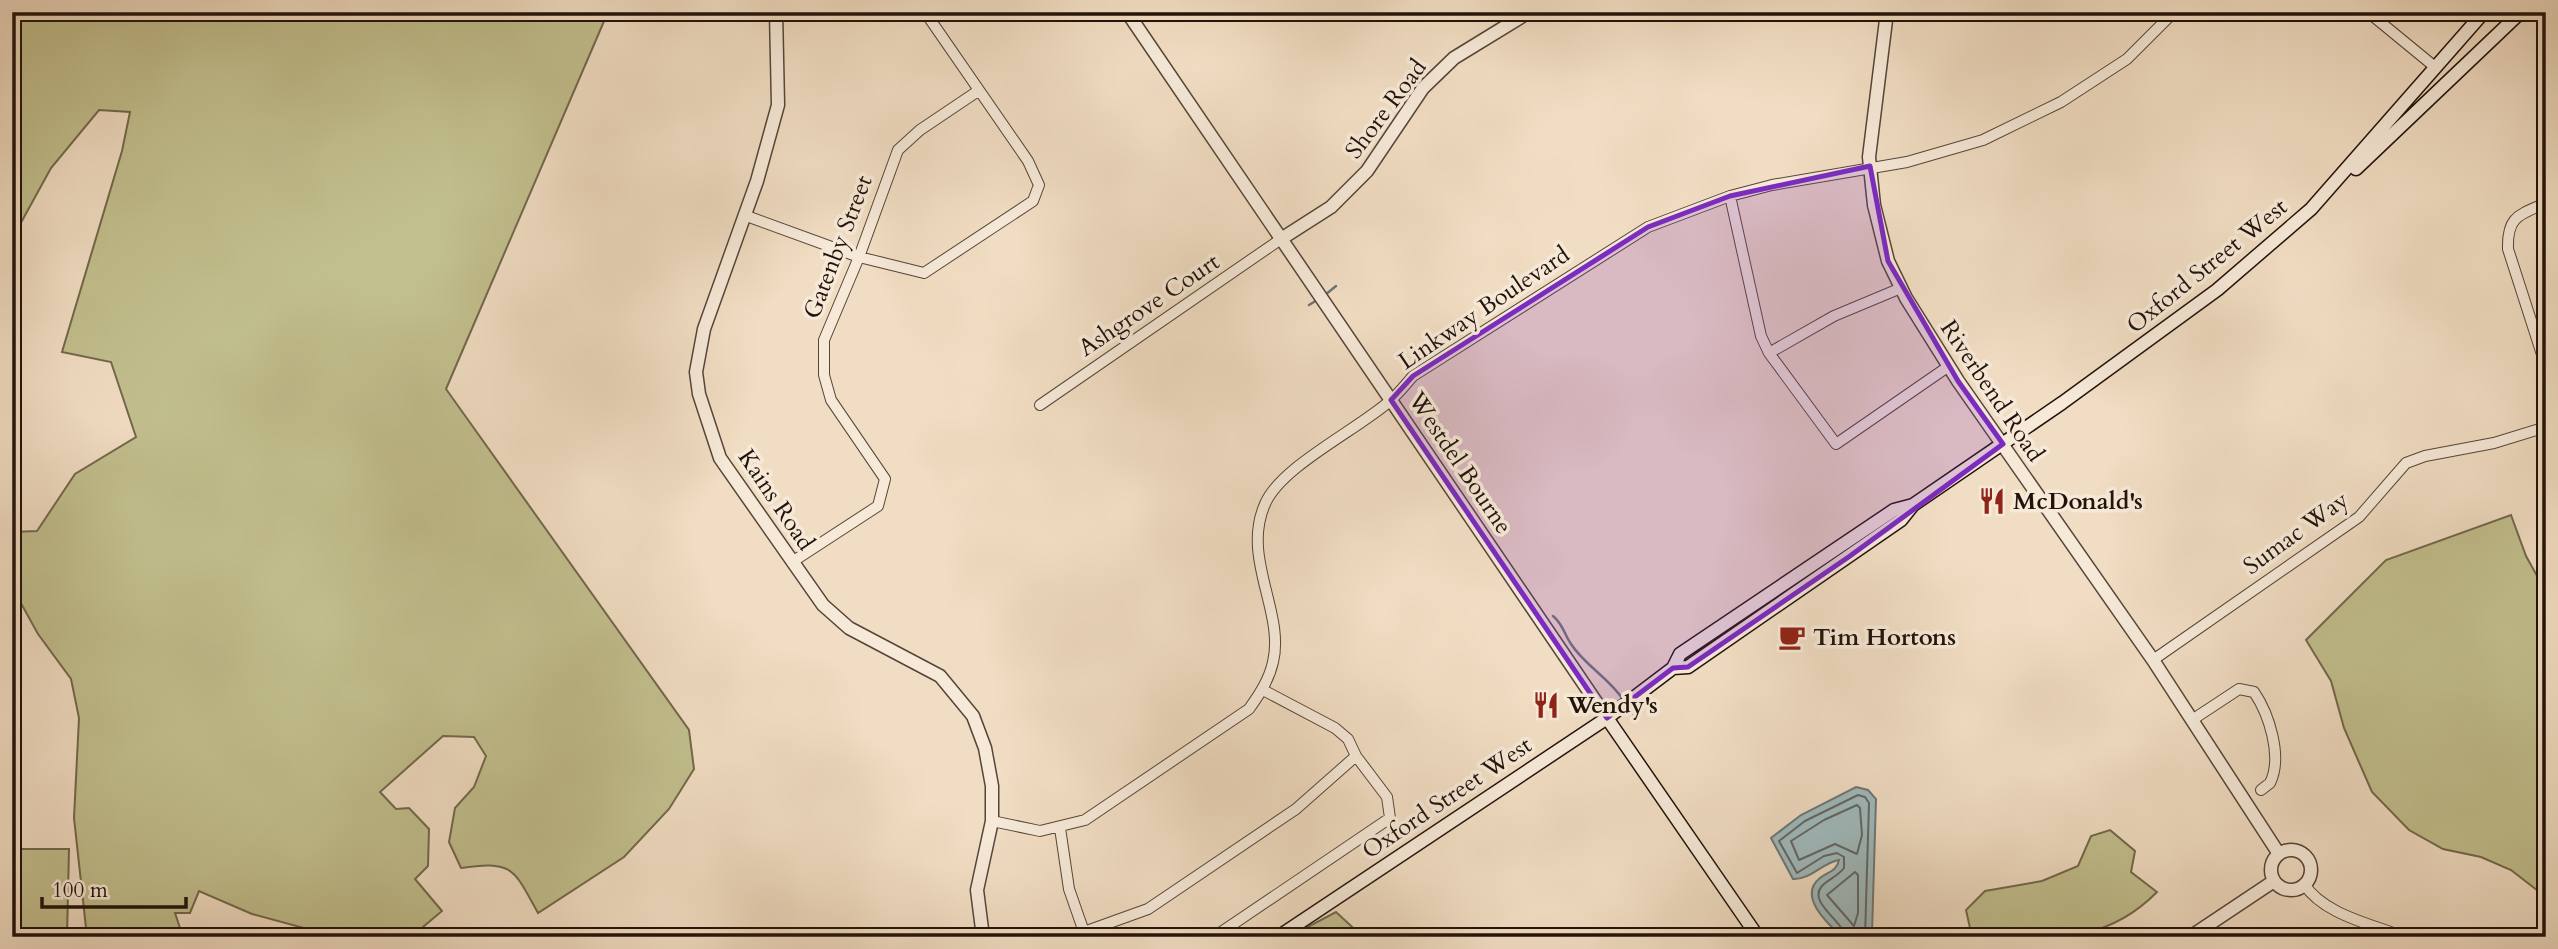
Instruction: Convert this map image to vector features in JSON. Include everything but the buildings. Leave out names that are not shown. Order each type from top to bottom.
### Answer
[{"type":"street","name":"Kains Road","points":[[776,12],[778,105],[744,215],[704,329],[696,372],[699,394],[720,458],[823,605],[849,628],[940,676],[963,700],[973,716],[985,748],[992,786],[992,821],[977,890],[983,937]]},
{"type":"street","points":[[744,215],[859,257],[924,273],[1033,201],[1039,185],[1028,161],[925,12]]},
{"type":"street","name":"Westdel Bourne","points":[[1127,12],[1758,937]]},
{"type":"street","name":"Shore Road","points":[[1281,239],[1331,207],[1367,171],[1423,88],[1454,58],[1529,12]]},
{"type":"street","name":"Riverbend Road","points":[[1887,12],[1870,127],[1870,166],[1879,230],[1901,288],[1948,366],[2152,660],[2279,854]]},
{"type":"street","name":"Linkway Boulevard","points":[[992,821],[1040,831],[1085,820],[1249,709],[1263,690],[1274,662],[1275,644],[1256,538],[1265,502],[1289,474],[1391,400],[1413,376],[1648,227],[1730,196],[1870,166],[1908,162],[1983,141],[2061,102],[2127,59],[2174,12]]},
{"type":"street","points":[[2368,12],[2435,67]]},
{"type":"street","name":"Oxford Street West","points":[[1278,937],[1607,718],[1673,668],[1680,653],[1894,510],[1913,505],[2003,444],[2217,290],[2311,209],[2484,12]]},
{"type":"street","points":[[2311,209],[2521,12]]},
{"type":"street","name":"Gatenby Street","points":[[792,562],[878,506],[886,479],[831,400],[824,375],[824,340],[859,257],[898,150],[920,130],[978,91]]},
{"type":"street","points":[[1730,196],[1760,336],[1769,353],[1836,444],[1948,366]]},
{"type":"street","points":[[2546,203],[2515,216],[2507,231],[2508,249],[2546,367]]},
{"type":"street","name":"Ashgrove Court","points":[[1040,405],[1281,239]]},
{"type":"street","points":[[1769,353],[1834,316],[1901,288]]},
{"type":"street","name":"Sumac Way","points":[[2152,660],[2359,517],[2406,463],[2425,456],[2494,443],[2546,427]]},
{"type":"street","points":[[2192,720],[2239,689],[2254,692],[2270,721],[2274,763],[2270,783],[2261,790]]},
{"type":"street","points":[[1214,937],[1390,818],[1387,797],[1356,756],[1348,739],[1335,728],[1263,690]]},
{"type":"street","points":[[1048,937],[1085,934],[1148,909],[1296,808],[1356,756]]},
{"type":"street","points":[[1060,828],[1069,890],[1085,934]]},
{"type":"street","points":[[2292,849],[2305,855],[2311,872],[2304,884],[2288,890],[2274,881],[2271,865],[2279,854],[2292,849]]},
{"type":"street","points":[[2190,937],[2274,881]]},
{"type":"street","points":[[2304,884],[2312,896],[2329,907],[2404,937]]},
{"type":"highlighted area","points":[[1870,166],[1888,261],[1958,381],[2003,444],[1850,556],[1688,667],[1673,668],[1607,718],[1391,400],[1413,376],[1648,227],[1730,196]]},
{"type":"shaded area","points":[[12,12],[608,12],[446,389],[689,730],[694,769],[669,809],[624,857],[538,913],[510,871],[492,866],[461,868],[449,842],[455,808],[474,787],[486,756],[474,737],[443,736],[380,792],[396,809],[409,808],[429,829],[428,866],[415,879],[442,911],[423,927],[418,937],[337,937],[252,914],[199,891],[190,913],[175,913],[183,937],[87,937],[74,818],[79,718],[71,679],[38,634],[12,587],[12,532],[37,531],[75,474],[136,437],[111,362],[62,352],[122,151],[130,112],[99,110],[51,168],[12,239]]},
{"type":"shaded area","points":[[2511,515],[2526,556],[2546,592],[2546,897],[2511,870],[2481,857],[2443,849],[2409,830],[2372,792],[2344,728],[2331,681],[2306,640],[2386,560]]},
{"type":"shaded area","points":[[2110,830],[2135,851],[2131,872],[2157,892],[2136,910],[2115,923],[2071,936],[1972,937],[1966,910],[1985,891],[2042,881],[2078,866],[2091,836]]},
{"type":"shaded area","points":[[12,849],[69,849],[67,937],[12,937]]},
{"type":"shaded area","points":[[1336,912],[1363,937],[1304,937],[1302,930]]},
{"type":"water","points":[[1856,787],[1868,790],[1876,799],[1872,933],[1868,937],[1842,937],[1817,909],[1812,893],[1814,885],[1834,869],[1839,860],[1805,877],[1793,879],[1771,838],[1801,815]]},
{"type":"waterway","points":[[1325,295],[1336,286]]},
{"type":"waterway","points":[[1309,305],[1317,300]]},
{"type":"waterway","points":[[1553,616],[1577,652],[1624,701]]},
{"type":"waterway","points":[[1628,706],[1634,715]]},
{"type":"waterway","points":[[12,936],[22,937]]},
{"type":"place","name":"McDonald's","points":[[1992,501]]},
{"type":"place","name":"Tim Hortons","points":[[1792,637]]},
{"type":"place","name":"Wendy's","points":[[1546,705]]}]
